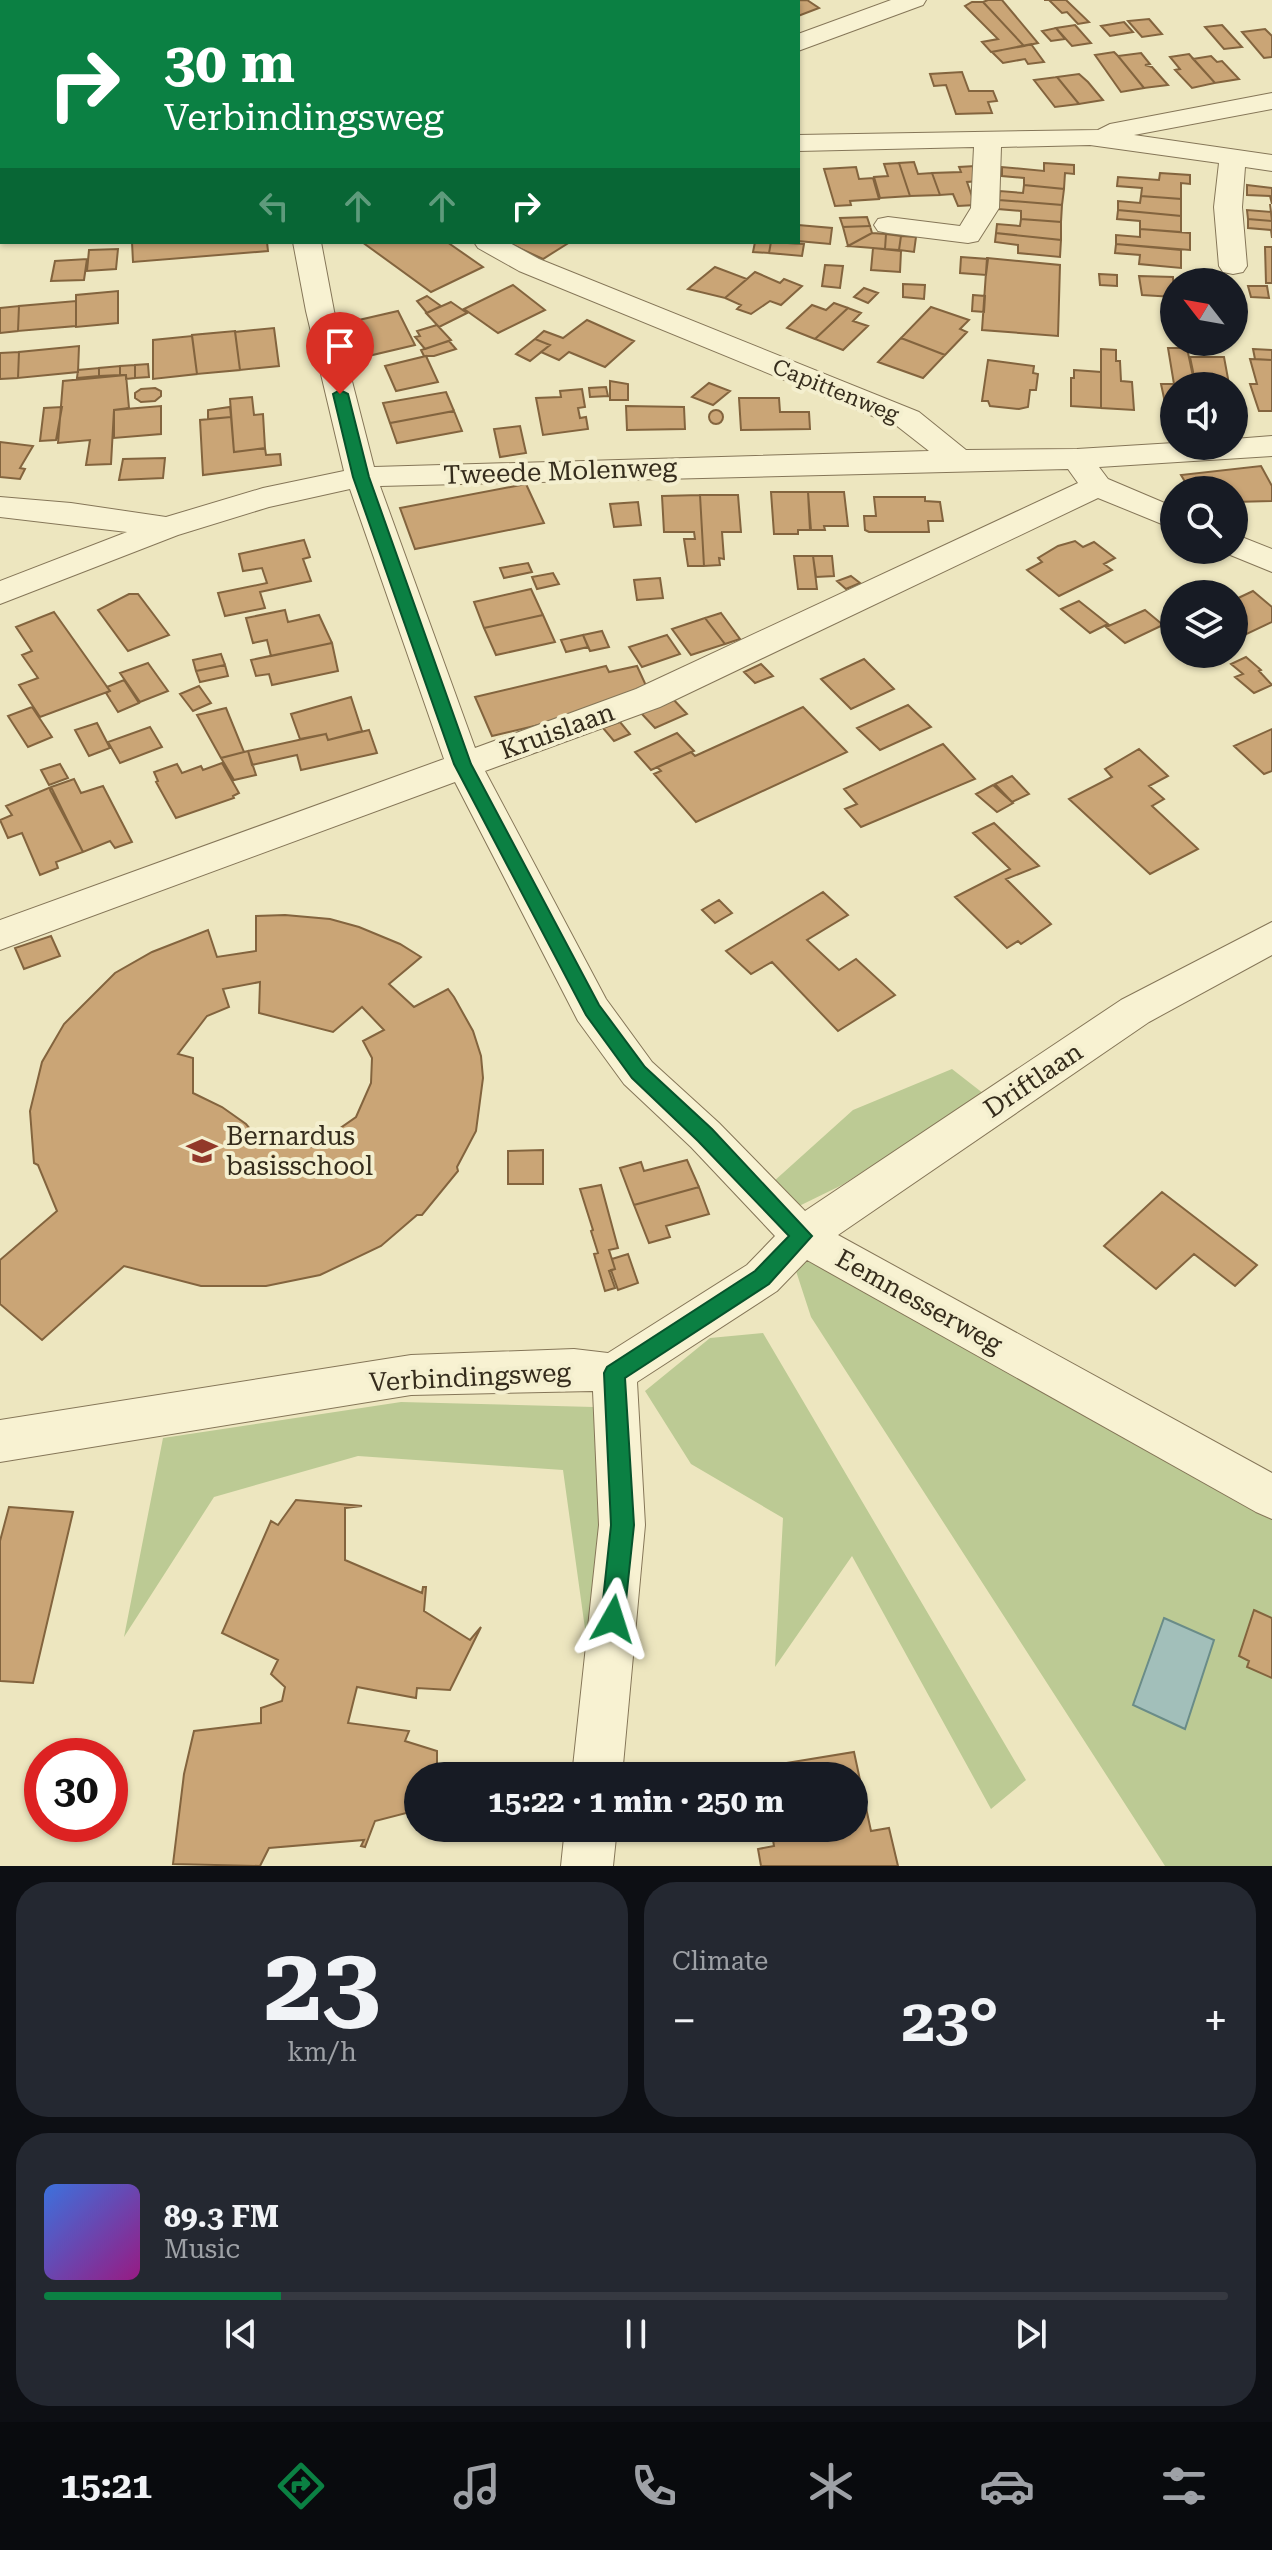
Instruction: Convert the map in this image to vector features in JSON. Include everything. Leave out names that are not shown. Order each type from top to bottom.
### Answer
[{"type":"street","points":[[856,0],[876,16]]},
{"type":"street","points":[[800,42],[914,0]]},
{"type":"street","points":[[800,143],[1090,137],[1272,101]]},
{"type":"street","points":[[1090,137],[1272,163]]},
{"type":"street","points":[[888,225],[968,235],[985,208],[988,140]]},
{"type":"street","points":[[1233,158],[1228,207],[1233,266]]},
{"type":"street","name":"Eemnesserweg","points":[[307,244],[320,311],[361,477],[463,764],[592,1010],[638,1073],[705,1135],[802,1236],[1272,1497]]},
{"type":"street","name":"Capittenweg","points":[[492,244],[529,265],[908,419],[959,460]]},
{"type":"street","points":[[959,460],[1087,472],[1272,446]]},
{"type":"street","name":"Tweede Molenweg","points":[[0,593],[167,528],[263,498],[361,477],[959,460]]},
{"type":"street","points":[[1087,472],[1160,511]]},
{"type":"street","name":"Kruislaan","points":[[0,935],[334,816],[463,764],[648,698],[1087,472]]},
{"type":"street","points":[[0,507],[71,513],[167,528]]},
{"type":"street","points":[[1248,551],[1272,561]]},
{"type":"street","name":"Driftlaan","points":[[802,1236],[1135,1011],[1272,937]]},
{"type":"street","points":[[598,1762],[622,1525],[614,1373],[762,1278],[802,1236]]},
{"type":"street","name":"Verbindingsweg","points":[[0,1441],[411,1375],[574,1369],[614,1373]]},
{"type":"street","points":[[587,1866],[590,1842]]},
{"type":"green space","points":[[952,1069],[984,1094],[842,1185],[795,1208],[773,1182],[853,1110]]},
{"type":"green space","points":[[802,1256],[1272,1514],[1272,1866],[1165,1866],[811,1317],[796,1271]]},
{"type":"green space","points":[[763,1333],[1026,1780],[991,1809],[852,1556],[775,1667],[783,1518],[691,1464],[645,1391],[710,1338]]},
{"type":"green space","points":[[401,1402],[594,1407],[602,1532],[587,1643],[563,1470],[358,1456],[214,1497],[124,1637],[163,1438]]},
{"type":"water","points":[[1164,1618],[1214,1640],[1185,1729],[1133,1705]]},
{"type":"building","points":[[800,0],[807,0],[819,8],[800,15]]},
{"type":"building","points":[[1002,0],[1038,43],[1024,46],[983,2]]},
{"type":"building","points":[[1049,0],[1066,0],[1089,22],[1078,24]]},
{"type":"building","points":[[983,2],[1024,46],[991,52],[982,42],[998,39],[965,6]]},
{"type":"building","points":[[1149,19],[1162,34],[1142,37],[1128,21]]},
{"type":"building","points":[[1124,22],[1133,32],[1110,36],[1101,26]]},
{"type":"building","points":[[1075,25],[1091,43],[1072,46],[1056,28]]},
{"type":"building","points":[[1222,25],[1242,47],[1224,49],[1205,27]]},
{"type":"building","points":[[1056,28],[1065,39],[1051,41],[1042,31]]},
{"type":"building","points":[[1265,29],[1272,36],[1272,57],[1264,58],[1242,32]]},
{"type":"building","points":[[1031,44],[1044,62],[1028,64],[1025,59],[1003,63],[992,52]]},
{"type":"building","points":[[1114,52],[1144,88],[1121,92],[1095,55]]},
{"type":"building","points":[[1141,53],[1150,64],[1145,65],[1152,67],[1168,85],[1144,88],[1118,56]]},
{"type":"building","points":[[1189,54],[1215,83],[1192,88],[1175,70],[1180,69],[1170,57]]},
{"type":"building","points":[[1211,56],[1217,62],[1222,61],[1239,79],[1215,83],[1193,59]]},
{"type":"building","points":[[962,72],[969,91],[993,91],[997,101],[988,102],[992,113],[956,114],[946,85],[934,86],[930,74]]},
{"type":"building","points":[[1079,74],[1103,100],[1079,104],[1057,77]]},
{"type":"building","points":[[1057,77],[1079,104],[1055,107],[1034,80]]},
{"type":"building","points":[[914,162],[918,174],[932,173],[940,195],[910,196],[899,163]]},
{"type":"building","points":[[899,163],[910,196],[880,198],[874,177],[888,176],[884,164]]},
{"type":"building","points":[[1044,163],[1074,165],[1074,174],[1065,173],[1064,189],[1024,185],[1024,178],[1002,176],[1002,167],[1044,171]]},
{"type":"building","points":[[975,166],[980,181],[967,182],[975,205],[958,206],[953,194],[940,195],[932,173],[961,172],[959,167]]},
{"type":"building","points":[[856,167],[859,179],[873,178],[879,199],[850,201],[851,205],[835,206],[824,169]]},
{"type":"building","points":[[1160,173],[1190,175],[1190,184],[1181,183],[1181,199],[1141,196],[1142,188],[1117,186],[1118,177],[1159,180]]},
{"type":"building","points":[[1024,185],[1064,189],[1062,205],[999,200],[1000,191],[1023,193]]},
{"type":"building","points":[[1247,185],[1272,188],[1272,204],[1270,196],[1247,195]]},
{"type":"building","points":[[1141,196],[1181,199],[1181,216],[1118,210],[1118,201],[1140,203]]},
{"type":"building","points":[[999,200],[1062,205],[1061,222],[1021,219],[1021,211],[998,209]]},
{"type":"building","points":[[1118,210],[1181,216],[1181,232],[1140,229],[1140,221],[1117,219]]},
{"type":"building","points":[[1247,210],[1271,212],[1272,221],[1248,219]]},
{"type":"building","points":[[867,217],[870,226],[843,227],[840,218]]},
{"type":"building","points":[[1021,219],[1061,222],[1061,240],[996,233],[997,224],[1020,226]]},
{"type":"building","points":[[1248,219],[1272,221],[1272,238],[1271,230],[1248,228]]},
{"type":"building","points":[[800,225],[832,228],[830,244],[800,241]]},
{"type":"building","points":[[870,226],[872,233],[848,246],[843,227]]},
{"type":"building","points":[[1140,229],[1190,233],[1190,250],[1116,244],[1116,235],[1140,237]]},
{"type":"building","points":[[872,233],[886,234],[885,249],[848,246]]},
{"type":"building","points":[[996,233],[1061,240],[1060,257],[1018,253],[1018,245],[995,242]]},
{"type":"building","points":[[886,234],[901,236],[899,250],[885,249]]},
{"type":"building","points":[[901,236],[916,237],[914,252],[899,250]]},
{"type":"building","points":[[132,244],[267,244],[268,251],[133,262]]},
{"type":"building","points":[[365,244],[450,244],[483,267],[431,292]]},
{"type":"building","points":[[510,244],[567,244],[543,259]]},
{"type":"building","points":[[755,244],[771,244],[769,253],[753,252]]},
{"type":"building","points":[[771,244],[804,244],[802,256],[769,253]]},
{"type":"building","points":[[1116,244],[1181,250],[1181,268],[1139,264],[1140,255],[1115,253]]},
{"type":"building","points":[[1265,247],[1272,247],[1272,283],[1266,283]]},
{"type":"building","points":[[873,248],[901,251],[900,272],[871,270]]},
{"type":"building","points":[[118,249],[116,269],[87,271],[89,250]]},
{"type":"building","points":[[961,257],[988,259],[986,275],[960,273]]},
{"type":"building","points":[[987,258],[1060,265],[1058,336],[982,330]]},
{"type":"building","points":[[87,259],[84,280],[51,281],[55,261]]},
{"type":"building","points":[[825,265],[843,266],[840,288],[822,286]]},
{"type":"building","points":[[715,267],[747,279],[725,298],[688,289]]},
{"type":"building","points":[[755,272],[780,283],[784,279],[802,286],[781,305],[770,301],[751,314],[737,309],[741,305],[725,298]]},
{"type":"building","points":[[1099,274],[1117,275],[1117,286],[1100,285]]},
{"type":"building","points":[[1139,276],[1160,277],[1160,296],[1142,295]]},
{"type":"building","points":[[903,284],[925,285],[924,299],[903,297]]},
{"type":"building","points":[[513,285],[545,310],[498,333],[464,309]]},
{"type":"building","points":[[1248,286],[1267,286],[1269,298],[1251,297]]},
{"type":"building","points":[[864,288],[878,293],[868,303],[854,297]]},
{"type":"building","points":[[118,291],[118,323],[76,327],[76,295]]},
{"type":"building","points":[[973,295],[985,296],[984,312],[972,311]]},
{"type":"building","points":[[427,296],[441,306],[427,313],[417,301]]},
{"type":"building","points":[[76,301],[76,326],[18,331],[19,306]]},
{"type":"building","points":[[451,302],[467,313],[439,327],[426,313]]},
{"type":"building","points":[[834,303],[848,308],[815,339],[787,328],[812,305],[826,310]]},
{"type":"building","points":[[19,306],[18,331],[0,333],[0,308]]},
{"type":"building","points":[[931,307],[969,320],[960,329],[967,332],[945,355],[901,338]]},
{"type":"building","points":[[848,308],[861,313],[853,321],[868,326],[843,350],[815,339]]},
{"type":"building","points":[[398,311],[415,345],[364,357],[350,322]]},
{"type":"building","points":[[587,320],[634,341],[605,367],[569,352],[559,360],[541,352],[550,345],[535,339],[544,331],[563,338]]},
{"type":"building","points":[[437,325],[451,340],[425,349],[415,337],[420,336],[417,331]]},
{"type":"building","points":[[274,328],[279,366],[240,370],[235,332]]},
{"type":"building","points":[[235,331],[240,370],[197,374],[192,335]]},
{"type":"building","points":[[192,336],[197,374],[153,379],[153,340]]},
{"type":"building","points":[[901,338],[945,355],[923,378],[878,362]]},
{"type":"building","points":[[535,339],[550,345],[530,361],[516,354]]},
{"type":"building","points":[[449,341],[456,349],[434,356],[424,356],[421,350]]},
{"type":"building","points":[[79,346],[78,372],[18,378],[19,352]]},
{"type":"building","points":[[1101,349],[1116,350],[1121,381],[1132,382],[1134,410],[1101,408]]},
{"type":"building","points":[[1253,349],[1272,350],[1272,360],[1255,359]]},
{"type":"building","points":[[19,352],[18,378],[0,379],[0,353]]},
{"type":"building","points":[[426,356],[438,382],[396,391],[385,366]]},
{"type":"building","points":[[1169,356],[1189,356],[1192,372],[1172,372]]},
{"type":"building","points":[[1190,357],[1224,357],[1227,372],[1193,372]]},
{"type":"building","points":[[1250,359],[1272,360],[1272,411],[1259,411],[1250,384],[1257,384]]},
{"type":"building","points":[[988,360],[1034,366],[1033,373],[1038,374],[1036,390],[1030,390],[1028,407],[990,406],[988,401],[982,401]]},
{"type":"building","points":[[148,364],[149,377],[135,378],[135,365]]},
{"type":"building","points":[[135,365],[135,378],[126,379],[126,375],[120,375],[120,366]]},
{"type":"building","points":[[120,366],[120,375],[99,376],[99,368]]},
{"type":"building","points":[[99,368],[99,376],[77,378],[78,370]]},
{"type":"building","points":[[1074,370],[1101,372],[1101,408],[1071,406]]},
{"type":"building","points":[[126,375],[129,408],[114,410],[111,464],[86,465],[90,440],[58,443],[63,381]]},
{"type":"building","points":[[610,381],[628,384],[628,400],[610,400]]},
{"type":"building","points":[[709,383],[730,391],[713,405],[692,397]]},
{"type":"building","points":[[606,387],[608,396],[590,397],[589,388]]},
{"type":"building","points":[[141,389],[161,391],[161,396],[155,401],[141,402],[135,398],[135,393]]},
{"type":"building","points":[[582,389],[585,407],[578,408],[580,418],[586,417],[588,429],[543,435],[536,398],[561,397],[560,391]]},
{"type":"building","points":[[446,392],[454,411],[390,423],[383,403]]},
{"type":"building","points":[[252,397],[254,415],[263,414],[265,448],[234,452],[230,399]]},
{"type":"building","points":[[739,398],[779,398],[780,412],[809,412],[810,429],[741,430]]},
{"type":"building","points":[[161,406],[161,434],[114,438],[114,410]]},
{"type":"building","points":[[626,406],[684,407],[685,429],[627,430]]},
{"type":"building","points":[[62,407],[56,440],[40,441],[44,408]]},
{"type":"building","points":[[230,407],[231,417],[208,419],[208,410]]},
{"type":"building","points":[[716,410],[723,417],[716,424],[709,417]]},
{"type":"building","points":[[454,411],[462,431],[397,443],[390,423]]},
{"type":"building","points":[[231,417],[234,452],[265,448],[266,455],[280,454],[281,465],[203,475],[200,420]]},
{"type":"building","points":[[520,426],[526,453],[500,457],[494,429]]},
{"type":"building","points":[[0,442],[33,446],[20,468],[25,469],[20,479],[0,477]]},
{"type":"building","points":[[165,458],[163,478],[119,480],[123,459]]},
{"type":"building","points":[[1261,466],[1272,486],[1272,501],[1248,502],[1248,476],[1181,475]]},
{"type":"building","points":[[526,484],[544,523],[415,549],[400,508]]},
{"type":"building","points":[[771,492],[808,492],[810,530],[798,530],[798,534],[774,534]]},
{"type":"building","points":[[808,492],[844,492],[848,526],[824,526],[825,530],[811,530]]},
{"type":"building","points":[[700,495],[704,566],[688,566],[684,539],[695,539],[694,532],[664,532],[662,496]]},
{"type":"building","points":[[700,495],[738,495],[741,532],[722,532],[724,559],[719,558],[720,565],[704,566]]},
{"type":"building","points":[[874,497],[925,497],[925,501],[940,502],[943,521],[928,521],[929,532],[869,532],[865,530],[864,516],[876,516]]},
{"type":"building","points":[[638,502],[641,525],[614,527],[610,504]]},
{"type":"building","points":[[304,540],[310,557],[303,559],[311,581],[260,592],[265,608],[225,616],[218,593],[267,583],[262,568],[243,571],[239,554]]},
{"type":"building","points":[[1075,541],[1083,547],[1094,542],[1115,558],[1104,564],[1112,570],[1059,596],[1027,570],[1042,562],[1038,558],[1058,546]]},
{"type":"building","points":[[794,556],[813,556],[817,589],[798,589]]},
{"type":"building","points":[[813,556],[832,556],[834,576],[816,577]]},
{"type":"building","points":[[528,563],[532,572],[504,578],[500,568]]},
{"type":"building","points":[[553,573],[559,584],[537,589],[532,577]]},
{"type":"building","points":[[851,576],[860,583],[846,589],[837,581]]},
{"type":"building","points":[[660,578],[663,598],[637,600],[634,580]]},
{"type":"building","points":[[531,589],[543,615],[484,628],[474,602]]},
{"type":"building","points":[[1253,591],[1272,607],[1272,622],[1248,633],[1248,593]]},
{"type":"building","points":[[129,594],[138,594],[169,635],[128,651],[98,610]]},
{"type":"building","points":[[1079,601],[1108,624],[1090,633],[1061,609]]},
{"type":"building","points":[[285,610],[288,622],[319,615],[332,643],[271,656],[267,640],[253,643],[246,618]]},
{"type":"building","points":[[1145,610],[1160,622],[1160,626],[1125,643],[1106,627]]},
{"type":"building","points":[[54,612],[110,691],[40,717],[19,685],[38,678],[22,655],[32,651],[16,627]]},
{"type":"building","points":[[721,613],[740,639],[725,644],[705,618]]},
{"type":"building","points":[[543,615],[555,642],[496,655],[484,628]]},
{"type":"building","points":[[705,618],[725,644],[691,655],[672,629]]},
{"type":"building","points":[[602,631],[609,647],[590,651],[583,635]]},
{"type":"building","points":[[583,635],[588,647],[566,652],[561,640]]},
{"type":"building","points":[[667,635],[680,654],[642,667],[629,647]]},
{"type":"building","points":[[332,643],[338,671],[272,685],[269,674],[256,676],[251,660]]},
{"type":"building","points":[[221,654],[225,665],[196,671],[193,660]]},
{"type":"building","points":[[864,659],[894,689],[851,709],[821,679]]},
{"type":"building","points":[[1248,659],[1272,685],[1254,693],[1235,677],[1243,674],[1236,668],[1248,668]]},
{"type":"building","points":[[148,663],[168,691],[140,702],[120,673]]},
{"type":"building","points":[[761,664],[773,676],[755,683],[744,672]]},
{"type":"building","points":[[225,665],[228,676],[200,682],[196,671]]},
{"type":"building","points":[[606,666],[609,672],[637,666],[648,690],[568,718],[492,736],[475,697]]},
{"type":"building","points":[[124,680],[139,703],[118,712],[106,693],[110,691],[107,687]]},
{"type":"building","points":[[199,686],[211,703],[193,711],[180,694]]},
{"type":"building","points":[[351,697],[362,731],[328,740],[326,734],[300,739],[291,714]]},
{"type":"building","points":[[673,699],[687,714],[655,728],[641,713]]},
{"type":"building","points":[[908,705],[931,727],[880,750],[857,728]]},
{"type":"building","points":[[32,707],[52,737],[28,747],[8,716]]},
{"type":"building","points":[[803,707],[847,752],[696,822],[654,774],[661,771],[657,767],[691,752],[695,756]]},
{"type":"building","points":[[226,708],[244,752],[221,758],[197,715]]},
{"type":"building","points":[[620,722],[630,734],[614,741],[603,728]]},
{"type":"building","points":[[97,723],[110,748],[89,756],[75,730]]},
{"type":"building","points":[[150,727],[162,747],[120,763],[108,742]]},
{"type":"building","points":[[1272,729],[1272,771],[1264,774],[1234,746]]},
{"type":"building","points":[[369,730],[377,753],[301,770],[297,755],[252,765],[248,751],[326,734],[328,740]]},
{"type":"building","points":[[677,733],[694,751],[651,770],[635,752]]},
{"type":"building","points":[[943,744],[975,779],[861,827],[845,809],[857,804],[844,789]]},
{"type":"building","points":[[1139,749],[1168,776],[1149,786],[1164,799],[1152,806],[1198,849],[1150,874],[1069,799],[1112,777],[1105,769]]},
{"type":"building","points":[[248,751],[256,775],[234,780],[221,758]]},
{"type":"building","points":[[222,763],[239,793],[234,798],[176,818],[156,782],[154,772],[177,764],[182,773]]},
{"type":"building","points":[[60,764],[68,778],[49,785],[41,770]]},
{"type":"building","points":[[1012,776],[1029,794],[1012,802],[995,784]]},
{"type":"building","points":[[74,779],[81,793],[103,786],[132,842],[115,848],[110,841],[83,852],[50,790]]},
{"type":"building","points":[[993,785],[1013,803],[997,812],[976,794]]},
{"type":"building","points":[[51,787],[83,852],[56,862],[58,868],[40,875],[22,833],[8,838],[0,820],[12,815],[6,806]]},
{"type":"building","points":[[994,823],[1039,866],[1006,879],[1051,924],[1021,944],[1018,941],[1007,948],[955,897],[1010,869],[973,833]]},
{"type":"building","points":[[823,892],[848,915],[807,940],[839,970],[856,959],[895,995],[838,1031],[772,962],[751,974],[726,951]]},
{"type":"building","points":[[719,900],[732,913],[715,923],[702,910]]},
{"type":"building","points":[[256,916],[330,919],[400,944],[421,957],[389,984],[414,1007],[448,989],[473,1031],[481,1056],[483,1078],[476,1131],[457,1167],[458,1171],[422,1215],[417,1215],[381,1246],[320,1275],[266,1286],[201,1286],[124,1266],[42,1340],[0,1304],[0,1260],[57,1211],[38,1165],[34,1163],[30,1111],[42,1062],[64,1024],[115,973],[152,952],[208,930],[217,957],[256,951]],"holes":[[[260,982],[259,1013],[333,1032],[362,1007],[384,1030],[363,1041],[372,1058],[371,1083],[356,1117],[313,1147],[266,1148],[246,1124],[222,1107],[193,1093],[193,1058],[178,1054],[207,1016],[229,1007],[223,989]]]},
{"type":"building","points":[[51,936],[60,956],[24,969],[15,948]]},
{"type":"building","points":[[543,1150],[543,1184],[508,1184],[508,1151]]},
{"type":"building","points":[[687,1160],[699,1187],[634,1205],[620,1168],[641,1162],[644,1171]]},
{"type":"building","points":[[601,1185],[618,1248],[609,1250],[615,1269],[609,1271],[615,1288],[605,1291],[594,1254],[598,1253],[593,1230],[580,1189]]},
{"type":"building","points":[[699,1187],[709,1214],[666,1226],[670,1237],[649,1243],[634,1205]]},
{"type":"building","points":[[1162,1192],[1257,1265],[1235,1286],[1194,1254],[1156,1289],[1104,1246]]},
{"type":"building","points":[[628,1254],[638,1283],[618,1290],[611,1270],[615,1269],[612,1259]]},
{"type":"building","points":[[296,1500],[362,1506],[345,1508],[345,1560],[422,1593],[423,1587],[426,1587],[424,1611],[470,1640],[481,1627],[450,1690],[417,1688],[416,1698],[357,1687],[348,1723],[409,1731],[405,1741],[437,1751],[437,1762],[404,1762],[404,1814],[375,1821],[365,1847],[361,1846],[364,1840],[269,1848],[260,1866],[173,1864],[184,1774],[194,1731],[261,1723],[261,1708],[282,1701],[285,1687],[271,1674],[278,1660],[222,1633],[271,1521],[278,1525]]},
{"type":"building","points":[[9,1507],[73,1512],[33,1683],[0,1681],[0,1541]]},
{"type":"building","points":[[1254,1610],[1272,1618],[1272,1678],[1247,1667],[1249,1661],[1239,1656]]},
{"type":"building","points":[[854,1752],[856,1762],[793,1762]]},
{"type":"building","points":[[868,1817],[871,1831],[889,1828],[898,1866],[761,1866],[758,1849],[774,1846],[773,1842],[868,1842]]},
{"type":"place","name":"Bernardus basisschool","points":[[202,1151]]},
{"type":"route","points":[[340,394],[361,477],[463,764],[592,1010],[638,1073],[705,1135],[802,1236],[762,1278],[614,1373],[622,1525],[613,1619]]}]
